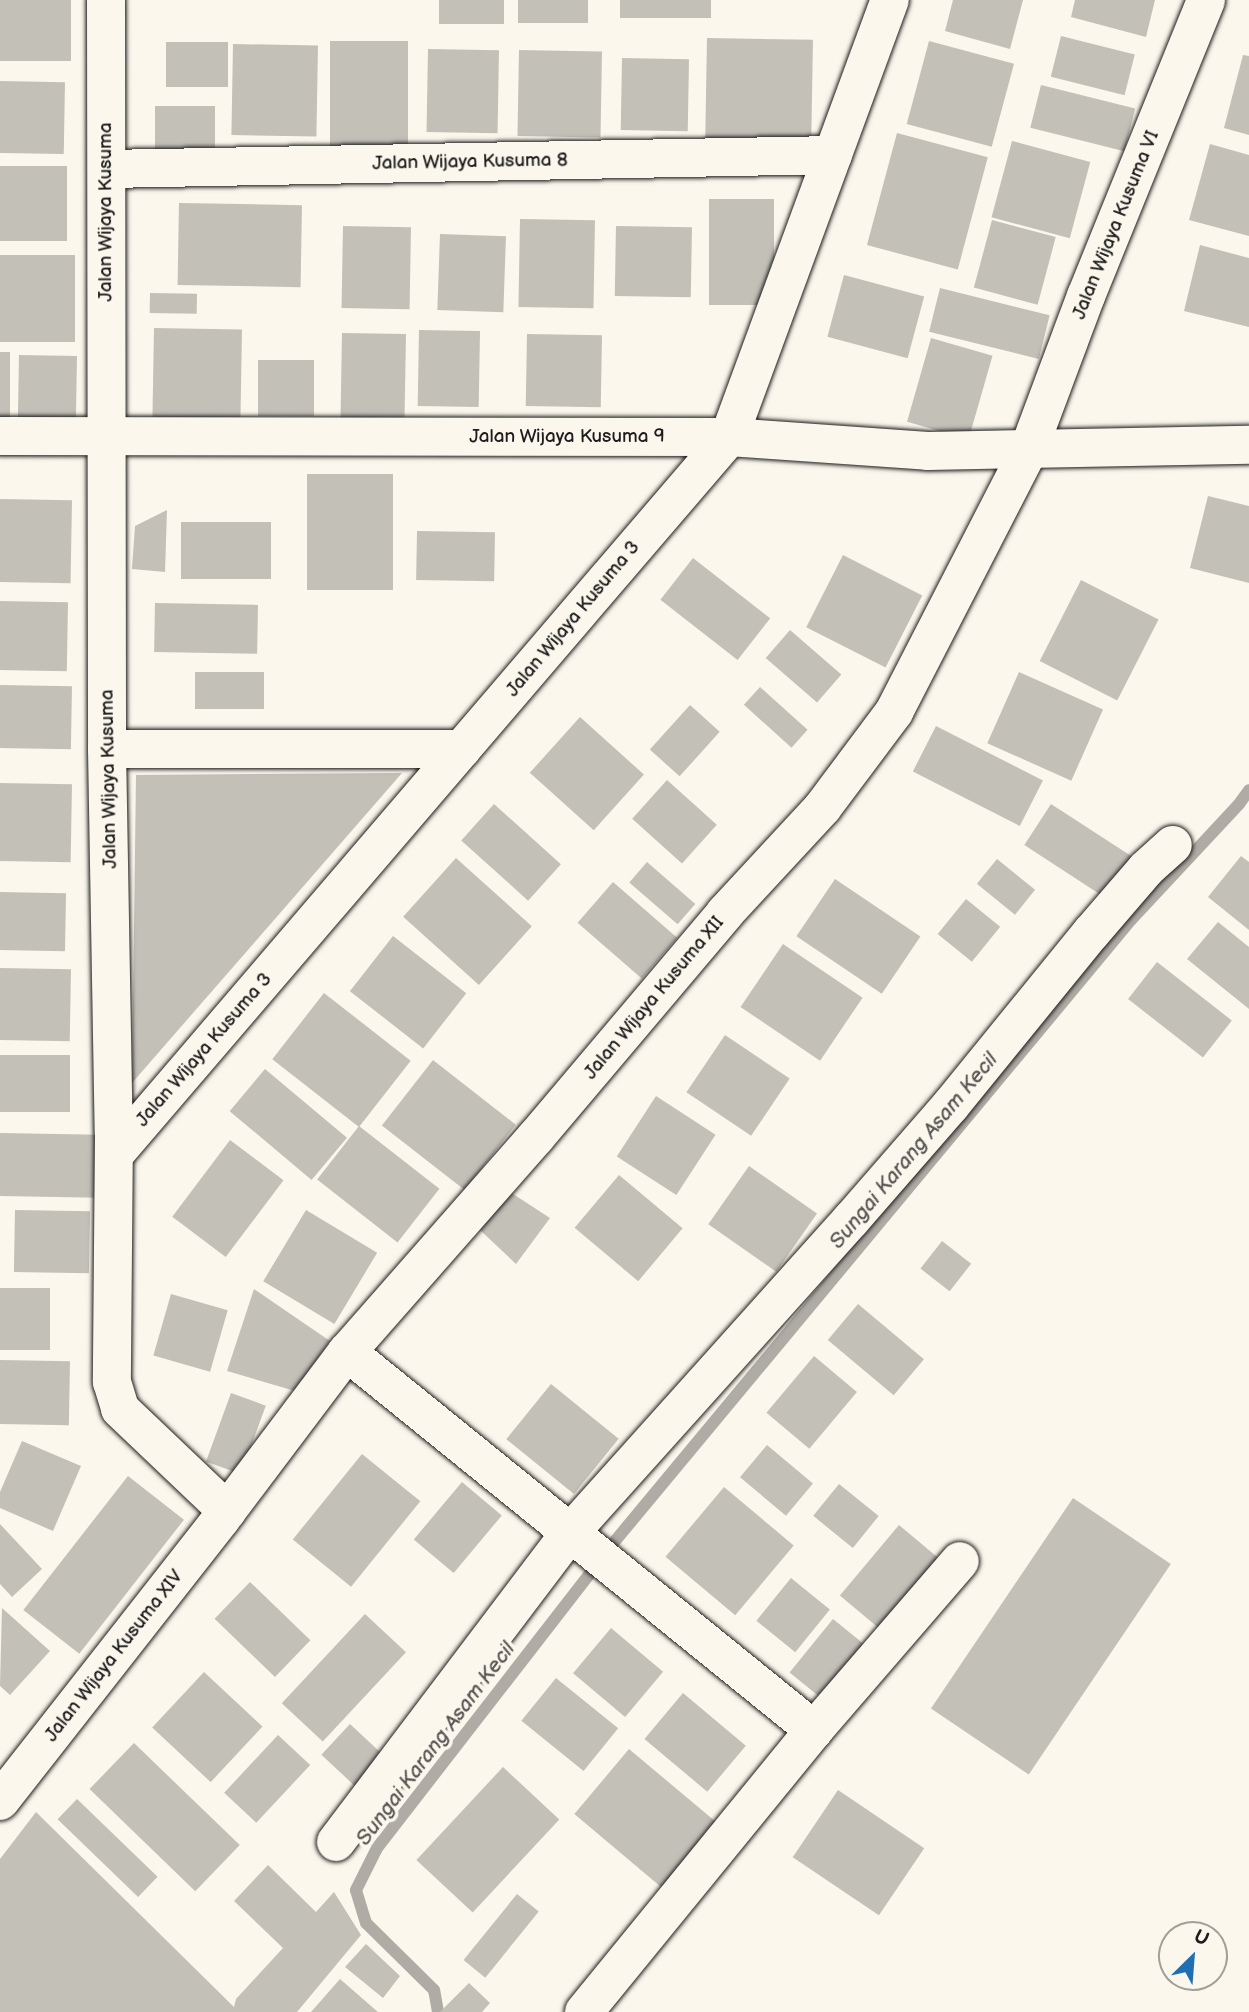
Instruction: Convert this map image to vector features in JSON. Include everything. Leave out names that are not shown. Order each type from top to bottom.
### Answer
[{"type":"street","name":"Jalan Wijaya Kusuma","points":[[106,0],[107,749],[115,1398],[120,1409],[227,1511]]},
{"type":"street","name":"Jalan Wijaya Kusuma 3","points":[[114,1155],[729,437],[890,0]]},
{"type":"street","name":"Jalan Wijaya Kusuma VI","points":[[1028,451],[1086,296],[1206,0]]},
{"type":"street","name":"Jalan Wijaya Kusuma 8","points":[[107,169],[833,155]]},
{"type":"street","name":"Jalan Wijaya Kusuma 9","points":[[0,436],[729,437],[928,451],[1249,445]]},
{"type":"street","name":"Jalan Wijaya Kusuma XII","points":[[227,1511],[347,1352],[536,1137],[725,913],[823,807],[894,712],[1028,451]]},
{"type":"street","points":[[107,749],[462,749]]},
{"type":"street","points":[[336,1842],[570,1534],[851,1220],[951,1105],[1091,933],[1146,869],[1173,845]]},
{"type":"street","points":[[347,1352],[814,1730]]},
{"type":"street","name":"Jalan Wijaya Kusuma XIV","points":[[0,1801],[227,1511]]},
{"type":"street","points":[[584,2012],[814,1730],[960,1562]]},
{"type":"building","points":[[0,0],[71,0],[71,61],[0,61]]},
{"type":"building","points":[[439,0],[504,0],[504,24],[439,24]]},
{"type":"building","points":[[518,0],[588,0],[588,23],[518,23]]},
{"type":"building","points":[[620,0],[711,0],[711,18],[620,18]]},
{"type":"building","points":[[953,0],[1023,0],[1010,49],[945,31]]},
{"type":"building","points":[[1075,0],[1155,0],[1146,37],[1071,17]]},
{"type":"building","points":[[1061,36],[1135,54],[1125,95],[1051,77]]},
{"type":"building","points":[[707,38],[813,40],[811,150],[705,148]]},
{"type":"building","points":[[330,41],[408,41],[408,148],[330,148]]},
{"type":"building","points":[[929,41],[1014,64],[992,147],[907,124]]},
{"type":"building","points":[[166,42],[228,42],[228,87],[166,87]]},
{"type":"building","points":[[233,44],[318,45],[316,136],[231,135]]},
{"type":"building","points":[[428,49],[499,50],[498,133],[427,132]]},
{"type":"building","points":[[519,50],[602,51],[600,137],[517,136]]},
{"type":"building","points":[[1243,55],[1249,56],[1249,135],[1224,128]]},
{"type":"building","points":[[622,58],[689,59],[688,131],[621,130]]},
{"type":"building","points":[[0,81],[65,82],[64,154],[0,153]]},
{"type":"building","points":[[1041,85],[1135,108],[1124,151],[1030,128]]},
{"type":"building","points":[[155,106],[215,106],[215,151],[155,151]]},
{"type":"building","points":[[897,133],[988,157],[958,269],[867,245]]},
{"type":"building","points":[[1012,141],[1090,162],[1070,238],[992,217]]},
{"type":"building","points":[[1210,144],[1249,155],[1249,236],[1189,220]]},
{"type":"building","points":[[0,166],[67,166],[67,241],[0,241]]},
{"type":"building","points":[[709,199],[774,199],[774,305],[709,305]]},
{"type":"building","points":[[179,203],[302,205],[301,287],[178,285]]},
{"type":"building","points":[[520,219],[595,220],[593,308],[518,307]]},
{"type":"building","points":[[992,220],[1056,237],[1038,305],[974,288]]},
{"type":"building","points":[[343,226],[411,227],[410,309],[342,308]]},
{"type":"building","points":[[616,226],[692,227],[691,297],[615,296]]},
{"type":"building","points":[[440,234],[506,236],[503,312],[437,310]]},
{"type":"building","points":[[1200,245],[1249,258],[1249,327],[1184,311]]},
{"type":"building","points":[[0,255],[75,255],[75,342],[0,342]]},
{"type":"building","points":[[844,275],[924,296],[908,358],[827,337]]},
{"type":"building","points":[[940,288],[1050,315],[1039,359],[929,332]]},
{"type":"building","points":[[150,293],[197,294],[197,314],[150,313]]},
{"type":"building","points":[[154,328],[242,330],[240,423],[152,421]]},
{"type":"building","points":[[419,330],[480,331],[479,407],[418,406]]},
{"type":"building","points":[[342,333],[406,334],[404,423],[340,422]]},
{"type":"building","points":[[527,334],[602,335],[601,407],[526,406]]},
{"type":"building","points":[[931,338],[993,356],[969,439],[907,422]]},
{"type":"building","points":[[0,352],[10,352],[10,429],[0,429]]},
{"type":"building","points":[[19,355],[77,356],[76,432],[18,431]]},
{"type":"building","points":[[258,360],[314,360],[314,416],[258,416]]},
{"type":"building","points":[[307,474],[393,474],[393,590],[307,590]]},
{"type":"building","points":[[1208,496],[1249,506],[1249,583],[1190,568]]},
{"type":"building","points":[[0,499],[72,500],[71,583],[0,582]]},
{"type":"building","points":[[167,510],[165,572],[132,569],[135,526]]},
{"type":"building","points":[[181,522],[271,522],[271,579],[181,579]]},
{"type":"building","points":[[417,531],[495,532],[494,581],[416,580]]},
{"type":"building","points":[[843,555],[922,595],[886,668],[806,627]]},
{"type":"building","points":[[693,558],[770,618],[738,660],[660,600]]},
{"type":"building","points":[[1081,580],[1159,619],[1117,701],[1040,661]]},
{"type":"building","points":[[0,601],[68,602],[67,671],[0,670]]},
{"type":"building","points":[[155,603],[258,605],[257,654],[154,652]]},
{"type":"building","points":[[790,630],[841,675],[817,703],[766,658]]},
{"type":"building","points":[[195,672],[264,672],[264,709],[195,709]]},
{"type":"building","points":[[1019,672],[1103,709],[1071,781],[987,743]]},
{"type":"building","points":[[0,685],[72,686],[71,749],[0,748]]},
{"type":"building","points":[[760,687],[808,730],[792,748],[744,705]]},
{"type":"building","points":[[690,705],[720,732],[680,776],[650,750]]},
{"type":"building","points":[[580,717],[644,775],[594,830],[530,773]]},
{"type":"building","points":[[936,726],[1043,780],[1020,826],[913,771]]},
{"type":"building","points":[[402,773],[132,1083],[136,775]]},
{"type":"building","points":[[667,780],[717,825],[682,863],[632,819]]},
{"type":"building","points":[[0,783],[72,784],[71,862],[0,861]]},
{"type":"building","points":[[494,804],[561,864],[528,901],[461,840]]},
{"type":"building","points":[[1051,804],[1137,860],[1110,901],[1024,845]]},
{"type":"building","points":[[1241,856],[1249,862],[1249,930],[1208,897]]},
{"type":"building","points":[[456,858],[532,926],[479,985],[403,917]]},
{"type":"building","points":[[997,859],[1035,890],[1015,915],[977,884]]},
{"type":"building","points":[[647,862],[695,904],[678,924],[629,882]]},
{"type":"building","points":[[835,879],[920,937],[882,994],[796,936]]},
{"type":"building","points":[[613,882],[677,938],[642,979],[578,923]]},
{"type":"building","points":[[0,892],[66,893],[65,951],[0,950]]},
{"type":"building","points":[[966,899],[1000,927],[972,962],[938,934]]},
{"type":"building","points":[[1218,922],[1249,947],[1249,1009],[1187,959]]},
{"type":"building","points":[[393,936],[466,993],[423,1048],[350,991]]},
{"type":"building","points":[[783,944],[863,998],[820,1061],[741,1007]]},
{"type":"building","points":[[1157,962],[1232,1020],[1203,1058],[1128,999]]},
{"type":"building","points":[[0,968],[71,969],[70,1041],[0,1040]]},
{"type":"building","points":[[324,993],[411,1061],[359,1127],[272,1059]]},
{"type":"building","points":[[725,1035],[790,1079],[751,1136],[686,1092]]},
{"type":"building","points":[[0,1055],[70,1055],[70,1112],[0,1112]]},
{"type":"building","points":[[433,1060],[516,1125],[465,1190],[382,1125]]},
{"type":"building","points":[[265,1069],[347,1138],[312,1180],[230,1111]]},
{"type":"building","points":[[656,1096],[716,1135],[676,1195],[617,1156]]},
{"type":"building","points":[[359,1126],[439,1189],[398,1242],[317,1180]]},
{"type":"building","points":[[0,1133],[99,1135],[98,1198],[0,1196]]},
{"type":"building","points":[[230,1140],[284,1180],[226,1257],[172,1217]]},
{"type":"building","points":[[749,1166],[817,1214],[776,1272],[708,1224]]},
{"type":"building","points":[[619,1175],[683,1228],[638,1281],[575,1228]]},
{"type":"building","points":[[510,1192],[550,1218],[516,1264],[480,1230]]},
{"type":"building","points":[[15,1210],[90,1211],[89,1273],[14,1272]]},
{"type":"building","points":[[306,1210],[377,1253],[334,1324],[263,1281]]},
{"type":"building","points":[[942,1241],[971,1264],[950,1291],[920,1269]]},
{"type":"building","points":[[0,1288],[50,1288],[50,1350],[0,1350]]},
{"type":"building","points":[[254,1289],[330,1341],[295,1391],[227,1371]]},
{"type":"building","points":[[171,1294],[228,1310],[210,1372],[153,1356]]},
{"type":"building","points":[[858,1304],[924,1359],[894,1395],[828,1340]]},
{"type":"building","points":[[814,1356],[857,1392],[809,1449],[766,1413]]},
{"type":"building","points":[[0,1360],[70,1361],[69,1425],[0,1424]]},
{"type":"building","points":[[551,1384],[619,1439],[574,1494],[506,1439]]},
{"type":"building","points":[[231,1393],[266,1406],[241,1474],[206,1462]]},
{"type":"building","points":[[22,1441],[81,1466],[53,1531],[0,1508],[0,1492]]},
{"type":"building","points":[[767,1445],[813,1484],[786,1516],[740,1477]]},
{"type":"building","points":[[362,1454],[420,1501],[351,1587],[293,1539]]},
{"type":"building","points":[[128,1476],[184,1520],[79,1654],[23,1610]]},
{"type":"building","points":[[462,1482],[502,1515],[454,1573],[414,1539]]},
{"type":"building","points":[[839,1484],[879,1516],[853,1548],[813,1516]]},
{"type":"building","points":[[724,1487],[794,1545],[735,1615],[666,1557]]},
{"type":"building","points":[[1073,1498],[1171,1564],[1029,1775],[931,1709]]},
{"type":"building","points":[[0,1524],[42,1569],[12,1597],[0,1584]]},
{"type":"building","points":[[899,1525],[945,1564],[886,1634],[840,1595]]},
{"type":"building","points":[[791,1578],[830,1609],[795,1652],[756,1621]]},
{"type":"building","points":[[250,1582],[310,1640],[275,1677],[215,1619]]},
{"type":"building","points":[[2,1608],[50,1651],[10,1695],[0,1686]]},
{"type":"building","points":[[365,1614],[406,1652],[323,1741],[282,1703]]},
{"type":"building","points":[[833,1619],[867,1647],[824,1700],[790,1673]]},
{"type":"building","points":[[611,1628],[663,1672],[625,1717],[573,1673]]},
{"type":"building","points":[[204,1672],[263,1727],[211,1782],[152,1728]]},
{"type":"building","points":[[556,1678],[618,1728],[584,1771],[521,1721]]},
{"type":"building","points":[[683,1693],[746,1746],[707,1792],[644,1739]]},
{"type":"building","points":[[350,1724],[386,1757],[357,1788],[321,1755]]},
{"type":"building","points":[[278,1735],[310,1765],[256,1823],[224,1793]]},
{"type":"building","points":[[134,1743],[240,1845],[195,1891],[90,1789]]},
{"type":"building","points":[[629,1749],[716,1822],[662,1887],[574,1814]]},
{"type":"building","points":[[503,1767],[559,1820],[473,1912],[416,1860]]},
{"type":"building","points":[[838,1790],[924,1848],[879,1915],[793,1857]]},
{"type":"building","points":[[77,1799],[158,1877],[138,1897],[58,1819]]},
{"type":"building","points":[[36,1812],[234,2007],[236,1999],[283,1948],[234,1901],[268,1865],[316,1912],[334,1892],[361,1935],[297,2012],[0,2012],[0,1859]]},
{"type":"building","points":[[517,1894],[539,1912],[485,1978],[464,1960]]},
{"type":"building","points":[[366,1944],[400,1976],[383,1998],[345,1967]]},
{"type":"building","points":[[340,1979],[378,2012],[311,2012]]},
{"type":"building","points":[[469,1983],[490,2003],[482,2012],[440,2012]]},
{"type":"waterway","name":"Sungai Karang Asam Kecil","points":[[615,1541],[1131,920],[1249,790]]},
{"type":"waterway","name":"Sungai Karang Asam Kecil","points":[[438,2012],[434,1990],[366,1923],[356,1890],[377,1848],[593,1570]]}]
